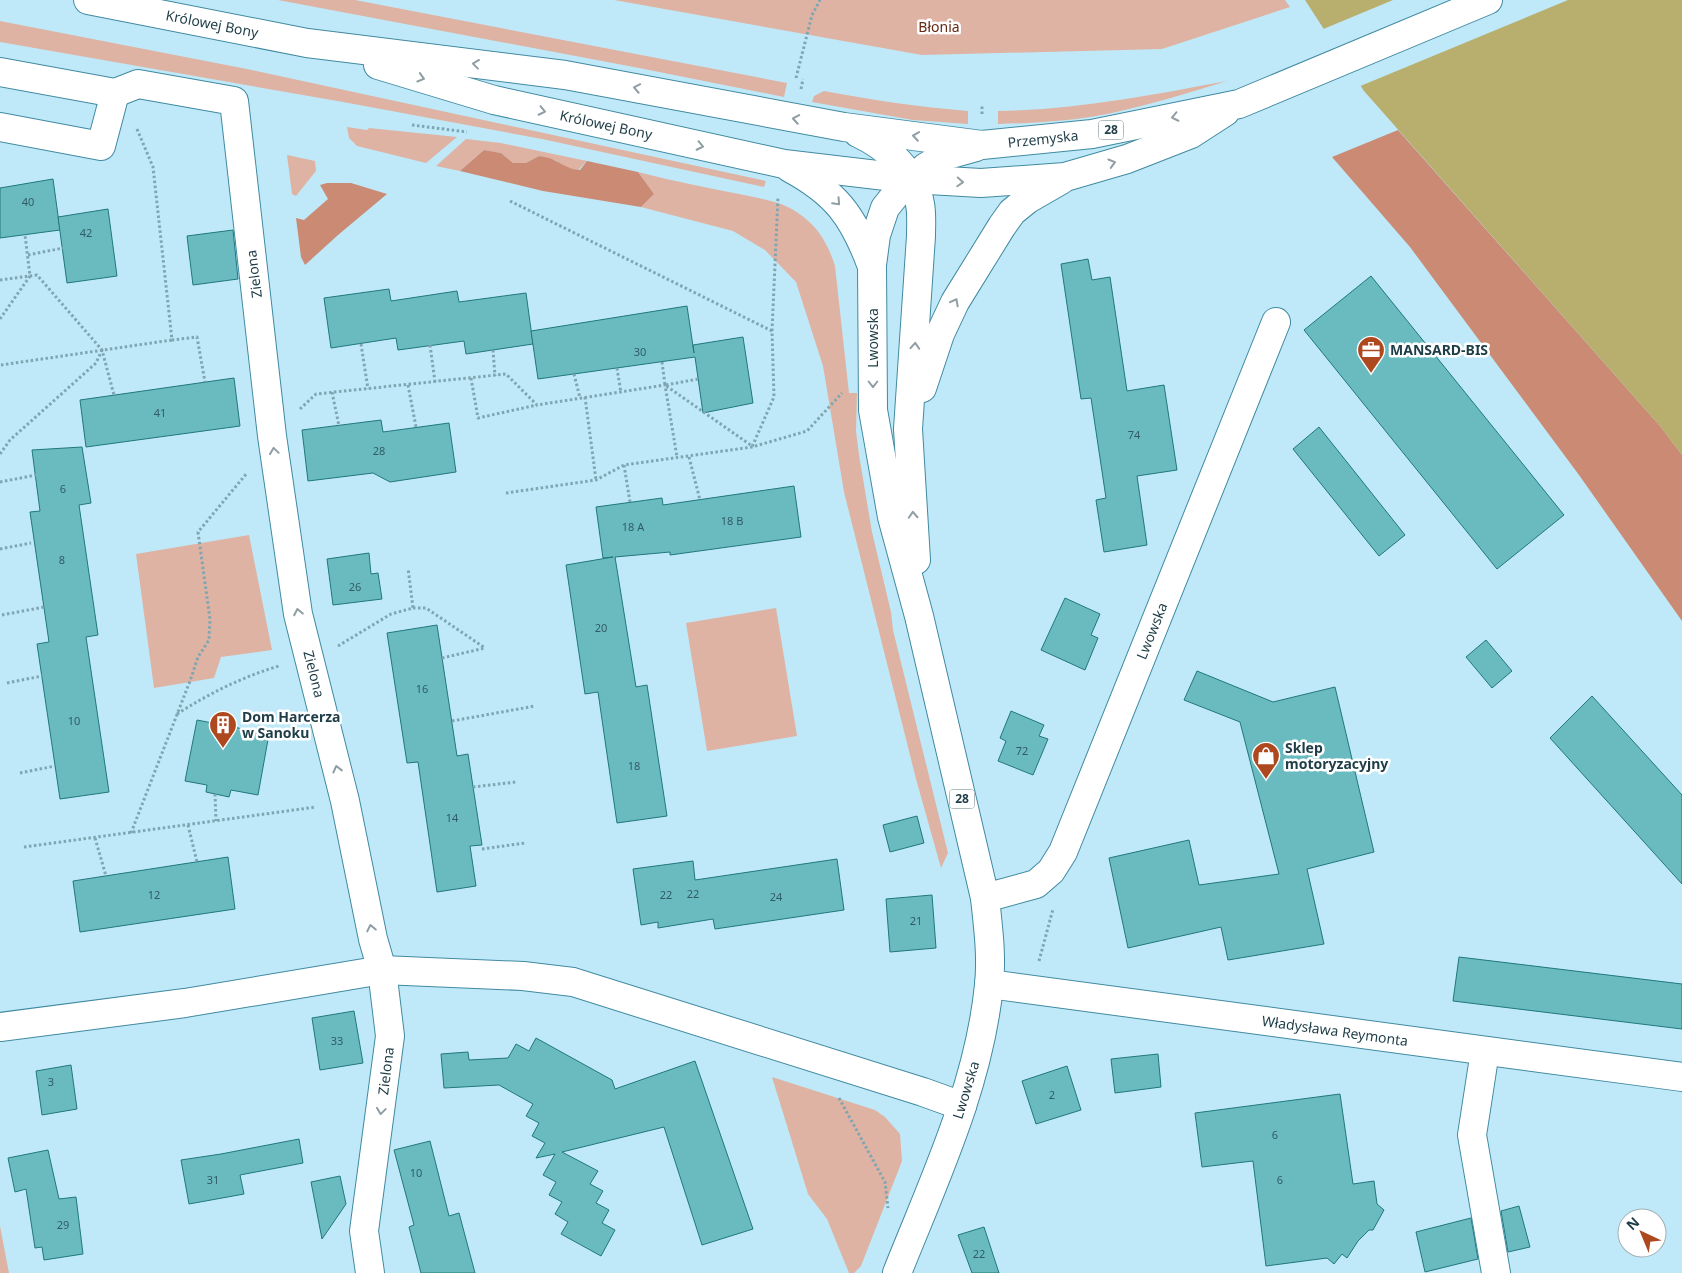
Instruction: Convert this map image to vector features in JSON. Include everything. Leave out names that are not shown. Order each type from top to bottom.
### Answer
[{"type":"main road","name":"Królowej Bony","points":[[88,0],[307,43],[565,75],[844,127]]},
{"type":"main road","name":"Przemyska","points":[[911,179],[982,183],[1065,177],[1127,159],[1191,134],[1239,104],[1488,0]]},
{"type":"main road","name":"Królowej Bony","points":[[307,43],[494,100],[784,164],[911,179]]},
{"type":"main road","points":[[0,72],[115,93],[102,146],[0,127]]},
{"type":"main road","name":"Zielona","points":[[115,93],[138,84],[234,101],[273,443],[298,614],[345,801],[383,982],[390,1036],[364,1231],[370,1273]]},
{"type":"main road","name":"Przemyska","points":[[844,127],[982,145],[1092,134],[1239,104]]},
{"type":"main road","name":"Lwowska","points":[[844,127],[884,148],[900,163],[911,179],[920,204],[921,236],[908,430],[919,616]]},
{"type":"main road","name":"Lwowska","points":[[897,1273],[962,1106],[979,1042],[989,984],[990,941],[985,898],[919,616],[892,517],[873,410],[872,265],[876,235],[885,208],[897,193],[926,167],[944,156],[982,145]]},
{"type":"main road","name":"Lwowska","points":[[784,164],[807,177],[827,192],[840,205],[851,219],[872,265]]},
{"type":"main road","name":"Lwowska","points":[[908,430],[940,334],[955,302],[974,271],[1012,212],[1028,199],[1065,177]]},
{"type":"main road","name":"Lwowska","points":[[985,898],[1036,884],[1051,871],[1063,852],[1276,322]]},
{"type":"main road","points":[[0,1026],[186,1003],[383,982],[523,976],[573,982],[962,1106]]},
{"type":"main road","name":"Władysława Reymonta","points":[[989,984],[1682,1077]]},
{"type":"main road","points":[[1485,1050],[1472,1134],[1496,1273]]},
{"type":"path","points":[[796,78],[812,15],[820,0]]},
{"type":"path","points":[[136,124],[153,167],[172,340]]},
{"type":"path","points":[[412,125],[467,132]]},
{"type":"path","points":[[752,447],[774,397],[772,331],[778,195]]},
{"type":"path","points":[[510,201],[772,331]]},
{"type":"path","points":[[0,319],[30,276],[25,235]]},
{"type":"path","points":[[28,255],[63,248]]},
{"type":"path","points":[[0,280],[38,275],[102,350],[114,395]]},
{"type":"path","points":[[0,365],[197,337],[205,382]]},
{"type":"path","points":[[361,344],[368,389]]},
{"type":"path","points":[[430,345],[435,382]]},
{"type":"path","points":[[0,454],[10,440],[96,363],[102,350]]},
{"type":"path","points":[[493,350],[495,376]]},
{"type":"path","points":[[662,362],[677,457]]},
{"type":"path","points":[[617,368],[621,393]]},
{"type":"path","points":[[298,412],[316,394],[506,374],[537,405]]},
{"type":"path","points":[[574,374],[580,398]]},
{"type":"path","points":[[472,378],[478,418],[537,405],[665,386],[698,379]]},
{"type":"path","points":[[408,384],[416,428]]},
{"type":"path","points":[[665,386],[752,447]]},
{"type":"path","points":[[506,494],[596,480],[624,465],[752,447],[807,431],[845,390]]},
{"type":"path","points":[[332,392],[338,426]]},
{"type":"path","points":[[585,397],[596,480]]},
{"type":"path","points":[[690,457],[700,500]]},
{"type":"path","points":[[624,465],[630,502]]},
{"type":"path","points":[[130,834],[198,657],[209,640],[210,619],[198,532],[249,469]]},
{"type":"path","points":[[0,482],[36,474]]},
{"type":"path","points":[[0,548],[30,543]]},
{"type":"path","points":[[408,568],[413,608]]},
{"type":"path","points":[[2,616],[44,607]]},
{"type":"path","points":[[330,651],[391,614],[413,608],[426,608],[486,648],[442,658]]},
{"type":"path","points":[[177,715],[218,689],[249,675],[281,666]]},
{"type":"path","points":[[7,683],[42,676]]},
{"type":"path","points":[[452,721],[535,706]]},
{"type":"path","points":[[20,773],[55,766]]},
{"type":"path","points":[[473,787],[516,782]]},
{"type":"path","points":[[215,794],[216,821]]},
{"type":"path","points":[[24,847],[130,834],[310,808],[345,801]]},
{"type":"path","points":[[188,825],[197,862]]},
{"type":"path","points":[[95,838],[106,876]]},
{"type":"path","points":[[482,849],[525,843]]},
{"type":"path","points":[[1037,969],[1053,907]]},
{"type":"path","points":[[839,1097],[885,1182],[888,1208]]},
{"type":"green space","points":[[278,0],[355,0],[787,83],[784,97]]},
{"type":"green space","name":"Błonia","points":[[614,0],[1285,0],[1290,7],[1162,49],[922,55]]},
{"type":"green space","points":[[0,21],[247,69],[766,181],[764,187],[542,139],[0,42]]},
{"type":"green space","points":[[1227,81],[1156,102],[1098,116],[1055,121],[998,124],[998,111],[1085,105]]},
{"type":"green space","points":[[824,91],[896,103],[968,111],[968,124],[913,120],[812,102],[814,96]]},
{"type":"green space","points":[[347,127],[457,137],[426,163],[357,146],[349,138]]},
{"type":"green space","points":[[466,139],[501,143],[587,161],[578,170],[567,168],[555,160],[539,156],[526,163],[513,163],[501,153],[484,150],[460,171],[436,166]]},
{"type":"green space","points":[[287,155],[315,161],[316,171],[296,196],[292,194]]},
{"type":"green space","points":[[638,172],[786,206],[805,218],[817,230],[829,250],[835,266],[849,393],[857,393],[856,431],[872,532],[891,612],[893,630],[948,853],[941,868],[916,779],[844,492],[823,366],[796,282],[765,250],[733,231],[641,207],[654,194]]},
{"type":"green space","points":[[249,535],[272,650],[221,657],[214,678],[154,688],[136,554]]},
{"type":"green space","points":[[776,608],[797,736],[707,751],[686,623]]},
{"type":"green space","points":[[772,1077],[875,1110],[885,1117],[900,1134],[902,1161],[861,1266],[854,1273],[849,1273],[827,1219],[808,1194]]},
{"type":"green space","points":[[0,1226],[9,1273],[0,1273]]},
{"type":"shaded area","points":[[1305,0],[1682,0],[1682,455],[1660,426],[1364,91]]},
{"type":"shaded area","points":[[1398,130],[1660,426],[1682,455],[1682,621],[1579,475],[1410,247],[1332,157]]},
{"type":"shaded area","points":[[484,150],[501,153],[513,163],[526,163],[539,156],[552,159],[576,170],[580,170],[587,161],[638,172],[654,194],[641,207],[543,191],[460,171]]},
{"type":"shaded area","points":[[327,183],[351,183],[387,194],[305,265],[301,257],[296,218],[304,220],[328,199],[320,185]]},
{"type":"pier","points":[[1393,0],[1568,0],[1358,87],[1321,30]]},
{"type":"building","points":[[53,179],[60,230],[0,238],[0,188]]},
{"type":"building","points":[[108,209],[117,276],[67,283],[58,217]]},
{"type":"building","points":[[233,230],[238,279],[193,285],[187,236]]},
{"type":"building","points":[[1088,259],[1092,280],[1110,277],[1127,391],[1164,385],[1177,470],[1137,476],[1147,545],[1104,552],[1096,500],[1106,498],[1091,398],[1081,399],[1061,264]]},
{"type":"building","points":[[1371,276],[1564,515],[1497,569],[1304,330]]},
{"type":"building","points":[[389,289],[391,301],[457,291],[459,302],[526,293],[533,344],[466,354],[464,341],[398,350],[396,338],[331,348],[324,298]]},
{"type":"building","points":[[687,306],[694,353],[693,345],[743,337],[753,403],[703,413],[695,357],[538,379],[531,331]]},
{"type":"building","points":[[234,378],[240,426],[86,447],[80,400]]},
{"type":"building","points":[[381,420],[383,432],[449,423],[456,472],[390,482],[373,473],[308,481],[302,430]]},
{"type":"building","points":[[1319,427],[1405,535],[1379,556],[1293,449]]},
{"type":"building","points":[[82,447],[91,503],[79,505],[98,635],[86,637],[109,792],[60,799],[37,644],[49,642],[30,512],[40,511],[32,450]]},
{"type":"building","points":[[794,486],[801,537],[670,555],[670,552],[615,557],[636,687],[647,685],[667,816],[617,823],[598,692],[585,694],[566,565],[613,557],[603,558],[596,507],[662,498],[663,505]]},
{"type":"building","points":[[369,553],[371,574],[378,573],[382,599],[333,605],[327,559]]},
{"type":"building","points":[[1065,598],[1100,614],[1091,635],[1098,638],[1085,670],[1041,650]]},
{"type":"building","points":[[437,625],[457,756],[468,754],[482,845],[470,846],[476,886],[437,892],[418,762],[407,763],[387,633]]},
{"type":"building","points":[[1486,640],[1512,671],[1492,688],[1466,657]]},
{"type":"building","points":[[1197,671],[1273,702],[1335,687],[1374,852],[1307,869],[1324,944],[1228,960],[1221,927],[1128,948],[1109,858],[1189,840],[1199,885],[1279,874],[1240,722],[1184,700]]},
{"type":"building","points":[[1592,696],[1682,795],[1682,884],[1550,738]]},
{"type":"building","points":[[1011,711],[1044,725],[1039,736],[1048,739],[1033,775],[998,761],[1006,741],[1000,738]]},
{"type":"building","name":"Dom Harcerza w Sanoku","points":[[197,720],[269,734],[258,795],[231,790],[229,797],[206,792],[207,785],[185,781]]},
{"type":"building","points":[[917,816],[924,843],[890,852],[883,825]]},
{"type":"building","points":[[228,857],[235,909],[80,932],[73,881]]},
{"type":"building","points":[[837,859],[844,910],[715,929],[713,919],[658,928],[658,922],[641,925],[633,869],[693,861],[695,880]]},
{"type":"building","points":[[932,895],[936,948],[890,952],[886,899]]},
{"type":"building","points":[[1459,957],[1682,984],[1682,1029],[1453,1001]]},
{"type":"building","points":[[354,1011],[363,1063],[320,1070],[312,1018]]},
{"type":"building","points":[[536,1038],[612,1080],[615,1089],[695,1061],[753,1229],[702,1245],[664,1127],[562,1152],[598,1171],[590,1184],[603,1191],[596,1203],[609,1210],[602,1223],[615,1230],[601,1256],[561,1234],[568,1222],[555,1214],[562,1202],[549,1195],[556,1182],[543,1175],[555,1154],[536,1158],[545,1143],[532,1136],[539,1123],[526,1116],[533,1104],[499,1085],[444,1088],[441,1054],[468,1052],[469,1060],[508,1058],[516,1044],[529,1051]]},
{"type":"building","points":[[1158,1054],[1161,1087],[1115,1093],[1111,1059]]},
{"type":"building","points":[[71,1065],[77,1109],[42,1115],[36,1071]]},
{"type":"building","points":[[1067,1066],[1081,1110],[1036,1124],[1022,1081]]},
{"type":"building","points":[[1340,1094],[1353,1184],[1374,1181],[1377,1204],[1384,1210],[1373,1230],[1369,1230],[1358,1241],[1347,1258],[1342,1254],[1334,1264],[1327,1258],[1266,1266],[1253,1161],[1202,1167],[1195,1113]]},
{"type":"building","points":[[299,1139],[303,1163],[240,1175],[244,1194],[189,1204],[181,1160]]},
{"type":"building","points":[[430,1141],[449,1216],[459,1213],[475,1273],[421,1273],[409,1227],[414,1225],[394,1150]]},
{"type":"building","points":[[48,1150],[59,1199],[76,1197],[83,1254],[44,1260],[42,1247],[35,1248],[26,1189],[15,1192],[8,1158]]},
{"type":"building","points":[[340,1176],[346,1204],[322,1239],[311,1182]]},
{"type":"building","points":[[1519,1206],[1530,1247],[1508,1252],[1501,1211]]},
{"type":"building","points":[[1471,1218],[1478,1259],[1425,1272],[1416,1232]]},
{"type":"building","points":[[984,1227],[999,1273],[972,1273],[958,1235]]},
{"type":"place","name":"MANSARD-BIS","points":[[1371,374]]},
{"type":"place","name":"Dom Harcerza w Sanoku","points":[[223,749]]},
{"type":"place","name":"Sklep motoryzacyjny","points":[[1266,780]]}]
